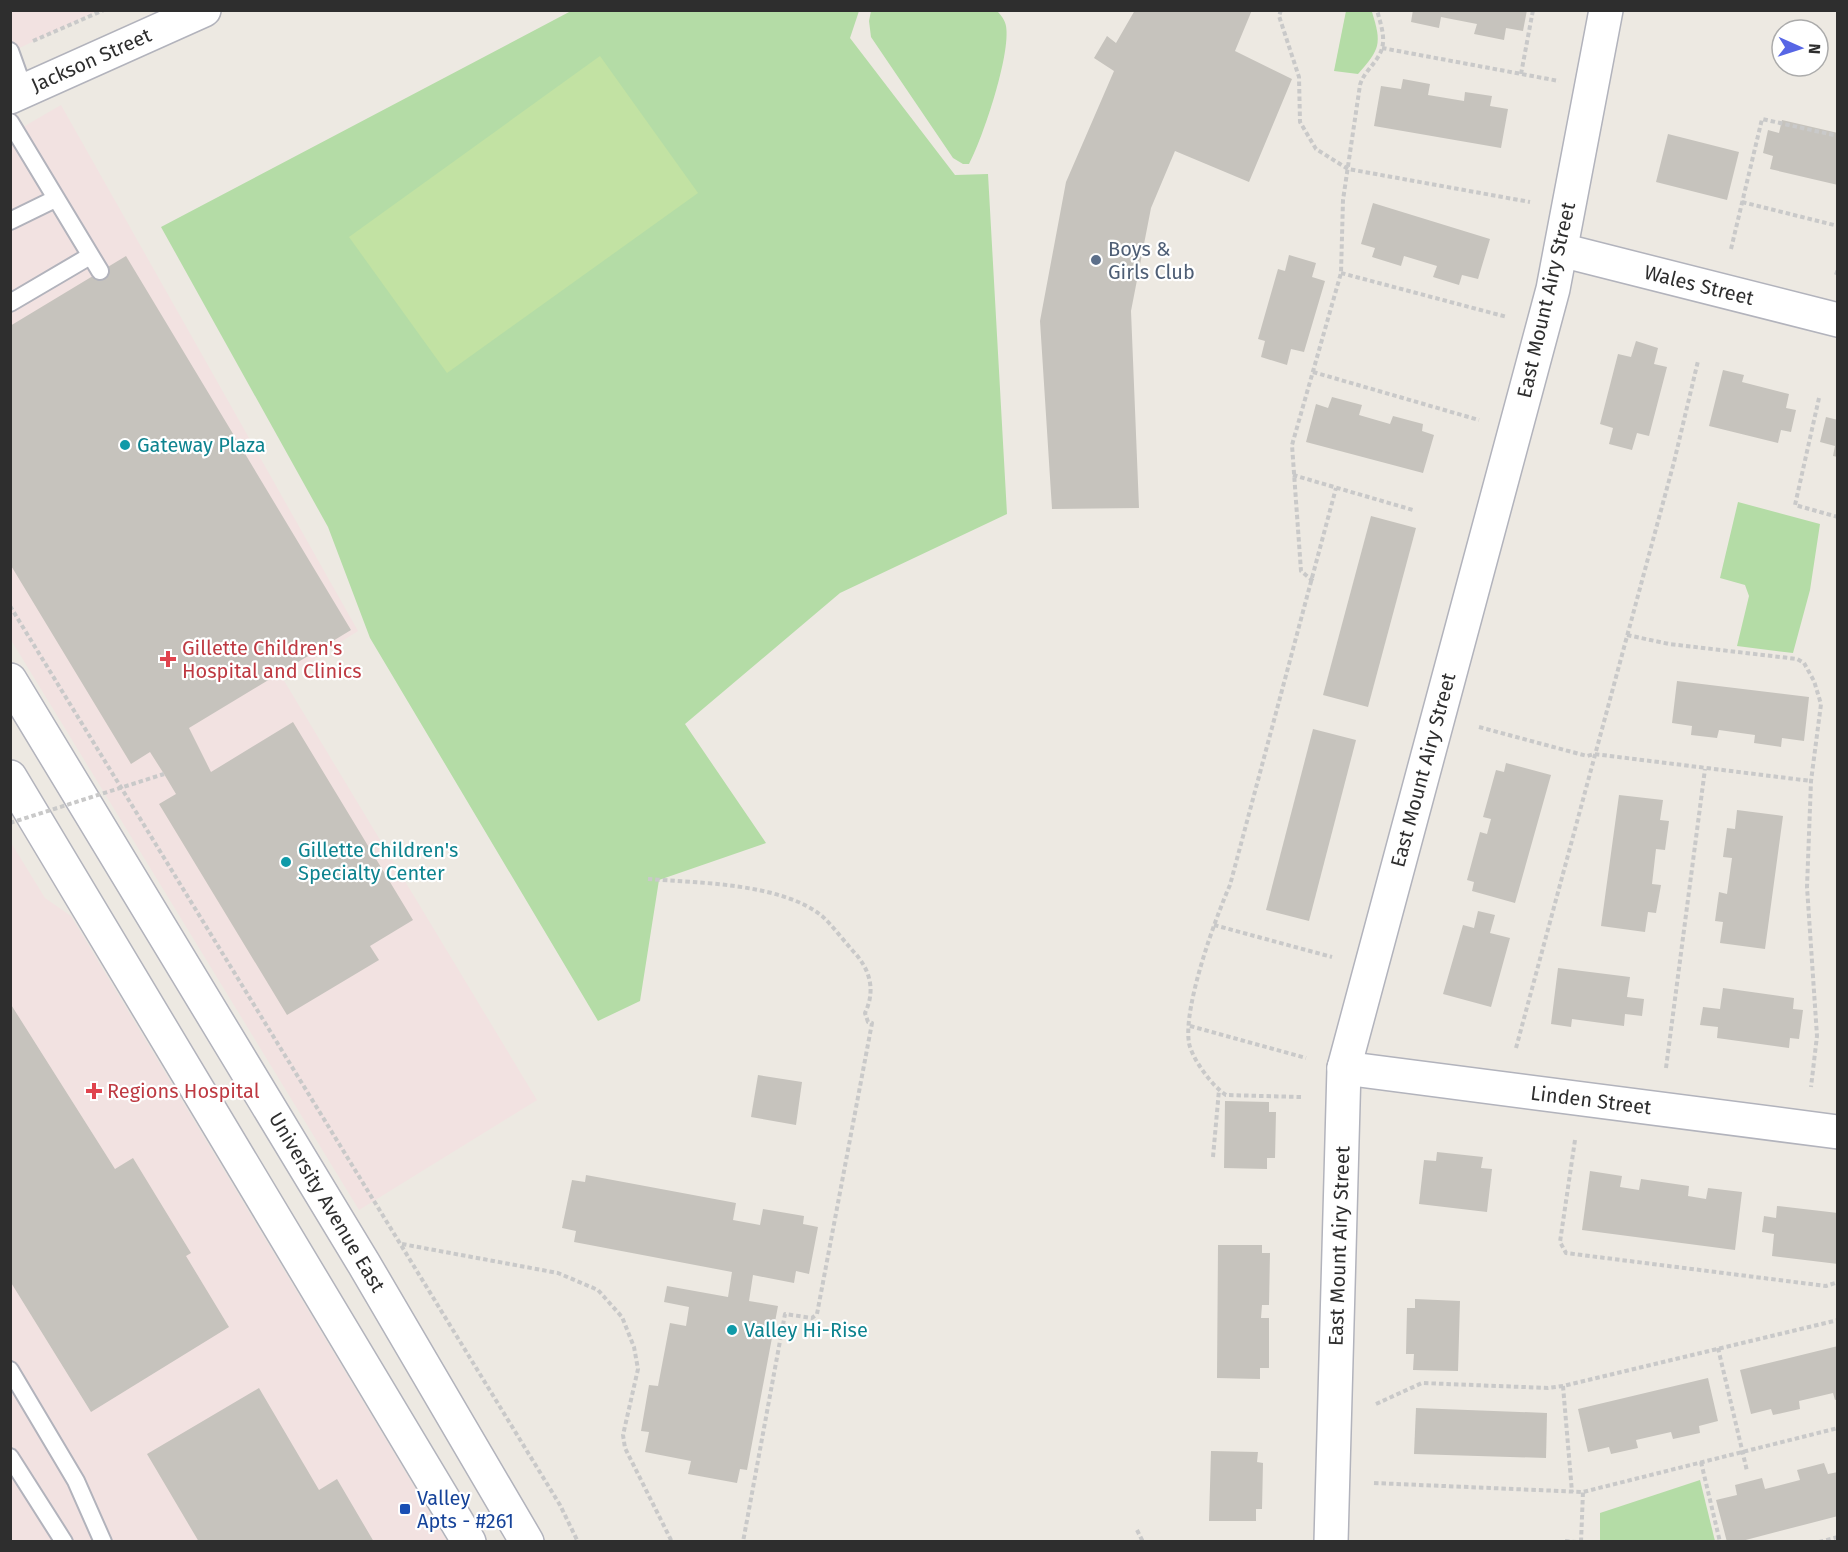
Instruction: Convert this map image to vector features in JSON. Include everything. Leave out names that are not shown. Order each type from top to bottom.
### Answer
[{"type":"street","name":"Jackson Street","points":[[17,94],[204,10]]},
{"type":"street","name":"East Mount Airy Street","points":[[1331,1542],[1344,1068],[1553,289],[1606,10]]},
{"type":"street","name":"Wales Street","points":[[1561,250],[1838,320]]},
{"type":"street","name":"University Avenue East","points":[[10,680],[358,1254],[527,1542]]},
{"type":"street","points":[[10,777],[469,1542]]},
{"type":"street","name":"Linden Street","points":[[1344,1068],[1838,1132]]},
{"type":"lane","points":[[10,51],[17,94]]},
{"type":"lane","points":[[10,123],[100,271]]},
{"type":"lane","points":[[10,221],[55,199]]},
{"type":"lane","points":[[10,303],[90,256]]},
{"type":"lane","points":[[10,1370],[76,1481],[103,1542]]},
{"type":"lane","points":[[10,1457],[64,1542]]},
{"type":"path","points":[[31,41],[104,10]]},
{"type":"path","points":[[1281,10],[1279,16],[1299,77],[1298,112],[1303,132],[1316,149],[1348,169],[1530,202]]},
{"type":"path","points":[[1313,581],[1301,571],[1292,445],[1341,273],[1343,200],[1360,85],[1362,78],[1380,56],[1384,36],[1377,10]]},
{"type":"path","points":[[1521,74],[1533,10]]},
{"type":"path","points":[[1382,48],[1592,87]]},
{"type":"path","points":[[1731,249],[1762,119],[1838,136]]},
{"type":"path","points":[[1742,202],[1838,226]]},
{"type":"path","points":[[1341,273],[1507,317]]},
{"type":"path","points":[[1516,1048],[1698,361]]},
{"type":"path","points":[[1313,372],[1479,420]]},
{"type":"path","points":[[1819,398],[1795,504],[1838,517]]},
{"type":"path","points":[[1293,476],[1413,510]]},
{"type":"path","points":[[1301,1097],[1227,1095],[1219,1090],[1189,1043],[1192,1006],[1214,926],[1230,885],[1336,488]]},
{"type":"path","points":[[10,606],[402,1244],[560,1505],[578,1542]]},
{"type":"path","points":[[1627,635],[1669,644],[1797,659],[1804,663],[1814,681],[1821,704],[1811,781],[1807,887],[1817,1036],[1811,1087]]},
{"type":"path","points":[[1479,727],[1587,756],[1594,754],[1811,781]]},
{"type":"path","points":[[1666,1068],[1705,769]]},
{"type":"path","points":[[10,823],[164,774]]},
{"type":"path","points":[[648,879],[751,888],[787,899],[821,916],[856,954],[870,977],[870,1002],[865,1013],[868,1022],[872,1023],[817,1314],[812,1318],[785,1314],[743,1542]]},
{"type":"path","points":[[1214,926],[1332,957]]},
{"type":"path","points":[[1190,1026],[1306,1058]]},
{"type":"path","points":[[1213,1157],[1219,1090]]},
{"type":"path","points":[[1575,1140],[1560,1242],[1566,1253],[1826,1286],[1838,1282]]},
{"type":"path","points":[[402,1244],[558,1273],[598,1290],[622,1317],[634,1347],[638,1369],[623,1435],[625,1448],[672,1542]]},
{"type":"path","points":[[1376,1404],[1422,1383],[1548,1388],[1563,1386],[1838,1320]]},
{"type":"path","points":[[1718,1348],[1747,1471]]},
{"type":"path","points":[[1563,1386],[1572,1492]]},
{"type":"path","points":[[1374,1483],[1583,1492],[1742,1450],[1838,1428]]},
{"type":"path","points":[[1701,1462],[1720,1542]]},
{"type":"path","points":[[1581,1542],[1583,1492]]},
{"type":"path","points":[[1137,1530],[1143,1542]]},
{"type":"path","points":[[1819,1542],[1838,1537]]},
{"type":"path","points":[[1565,1541],[1576,1542]]},
{"type":"shaded area","points":[[11,11],[97,11],[11,52]]},
{"type":"shaded area","name":"Gillette Children's Hospital and Clinics","points":[[61,105],[358,631],[283,679],[537,1100],[359,1210],[11,640],[11,134]]},
{"type":"shaded area","name":"Regions Hospital","points":[[10,841],[45,898],[71,916],[447,1541],[11,1541]]},
{"type":"green space","points":[[571,11],[859,11],[850,38],[955,175],[988,174],[1007,514],[840,593],[685,724],[766,843],[659,880],[640,1001],[598,1021],[370,638],[328,527],[161,227]]},
{"type":"green space","points":[[871,11],[997,11],[1003,18],[1006,26],[1006,39],[1000,75],[988,116],[969,164],[963,164],[953,158],[871,37],[869,21]]},
{"type":"green space","points":[[1346,11],[1372,12],[1377,32],[1375,52],[1358,74],[1334,71]]},
{"type":"green space","points":[[600,56],[698,193],[447,373],[349,237]]},
{"type":"green space","points":[[1738,502],[1820,524],[1810,590],[1793,653],[1737,646],[1749,596],[1745,585],[1720,578]]},
{"type":"green space","points":[[1700,1480],[1715,1541],[1600,1541],[1600,1513]]},
{"type":"building","name":"Boys & Girls Club","points":[[1135,10],[1252,10],[1235,51],[1292,79],[1249,182],[1175,151],[1151,208],[1131,311],[1139,508],[1052,509],[1040,321],[1066,182],[1114,71],[1094,58],[1107,36],[1116,43]]},
{"type":"building","points":[[1413,10],[1527,10],[1523,31],[1506,28],[1504,40],[1474,34],[1477,24],[1441,17],[1439,28],[1411,22]]},
{"type":"building","points":[[1403,79],[1430,84],[1428,95],[1464,101],[1465,92],[1492,96],[1490,106],[1508,109],[1501,148],[1374,126],[1381,86],[1401,89]]},
{"type":"building","points":[[1782,120],[1838,133],[1838,185],[1770,169],[1773,156],[1763,153],[1768,130],[1779,133]]},
{"type":"building","points":[[1668,134],[1739,152],[1727,200],[1656,182]]},
{"type":"building","points":[[1373,203],[1490,239],[1478,279],[1462,275],[1459,285],[1433,277],[1437,266],[1404,256],[1401,266],[1372,257],[1375,248],[1361,244]]},
{"type":"building","points":[[1289,255],[1316,263],[1312,277],[1325,281],[1304,352],[1291,349],[1287,365],[1261,357],[1265,341],[1258,339],[1278,269],[1285,271]]},
{"type":"building","name":"Gateway Plaza","points":[[126,256],[351,630],[189,728],[211,772],[293,722],[413,920],[370,946],[379,960],[287,1015],[159,804],[176,794],[164,774],[150,752],[131,764],[10,564],[10,326]]},
{"type":"building","points":[[1636,341],[1658,348],[1654,364],[1667,367],[1649,436],[1637,433],[1632,450],[1609,444],[1613,428],[1600,424],[1618,354],[1631,357]]},
{"type":"building","points":[[1723,370],[1744,375],[1742,382],[1789,394],[1786,408],[1796,410],[1791,432],[1781,430],[1778,443],[1709,426]]},
{"type":"building","points":[[1332,397],[1362,405],[1359,415],[1390,424],[1393,416],[1423,424],[1422,431],[1434,435],[1423,473],[1306,442],[1316,404],[1328,408]]},
{"type":"building","points":[[1826,417],[1838,420],[1838,457],[1833,456],[1835,446],[1820,442]]},
{"type":"building","points":[[1371,516],[1416,528],[1368,707],[1323,695]]},
{"type":"building","points":[[1677,681],[1809,697],[1804,741],[1782,738],[1781,747],[1754,743],[1755,735],[1719,730],[1717,738],[1691,735],[1692,726],[1672,723]]},
{"type":"building","points":[[1313,729],[1356,740],[1309,921],[1266,910]]},
{"type":"building","points":[[1506,763],[1551,775],[1515,903],[1472,891],[1474,882],[1467,880],[1480,832],[1487,834],[1491,819],[1483,817],[1496,770],[1504,772]]},
{"type":"building","points":[[1619,795],[1663,800],[1660,820],[1669,821],[1665,850],[1656,849],[1652,884],[1661,885],[1656,913],[1648,912],[1645,932],[1601,926]]},
{"type":"building","points":[[1737,810],[1783,816],[1765,949],[1720,943],[1723,922],[1715,921],[1719,892],[1727,894],[1732,858],[1723,857],[1727,828],[1735,829]]},
{"type":"building","points":[[1478,911],[1495,915],[1490,933],[1510,938],[1491,1007],[1443,994],[1463,925],[1474,928]]},
{"type":"building","points":[[1558,968],[1630,977],[1627,997],[1644,999],[1642,1016],[1625,1014],[1624,1026],[1572,1019],[1571,1027],[1551,1024]]},
{"type":"building","points":[[1723,988],[1794,998],[1793,1009],[1803,1010],[1799,1039],[1790,1038],[1789,1048],[1717,1038],[1718,1027],[1700,1025],[1703,1007],[1720,1009]]},
{"type":"building","name":"Regions Hospital","points":[[10,1003],[115,1169],[133,1158],[191,1253],[186,1256],[229,1327],[91,1412],[10,1281]]},
{"type":"building","points":[[758,1075],[802,1082],[796,1125],[751,1117]]},
{"type":"building","points":[[1225,1101],[1269,1102],[1269,1112],[1276,1112],[1275,1158],[1267,1158],[1267,1169],[1224,1168]]},
{"type":"building","points":[[1437,1152],[1483,1157],[1481,1168],[1492,1169],[1487,1212],[1419,1204],[1424,1160],[1436,1161]]},
{"type":"building","points":[[1590,1171],[1622,1176],[1620,1187],[1639,1190],[1641,1179],[1689,1186],[1688,1196],[1706,1199],[1708,1188],[1742,1192],[1735,1250],[1582,1230]]},
{"type":"building","name":"Valley Hi-Rise","points":[[586,1175],[736,1203],[733,1220],[760,1225],[763,1209],[804,1216],[803,1224],[818,1227],[809,1274],[796,1271],[794,1283],[753,1275],[749,1301],[778,1306],[747,1470],[740,1469],[737,1483],[688,1474],[691,1461],[645,1452],[649,1432],[641,1431],[649,1385],[658,1386],[670,1323],[686,1326],[689,1307],[664,1302],[667,1286],[728,1297],[732,1272],[574,1242],[576,1231],[562,1228],[572,1180],[585,1182]]},
{"type":"building","points":[[1777,1206],[1838,1213],[1838,1264],[1772,1256],[1774,1234],[1762,1232],[1764,1216],[1776,1218]]},
{"type":"building","points":[[1218,1245],[1262,1245],[1262,1253],[1270,1253],[1269,1305],[1262,1305],[1261,1318],[1269,1318],[1269,1368],[1260,1368],[1260,1379],[1217,1378]]},
{"type":"building","points":[[1415,1299],[1460,1301],[1458,1371],[1413,1370],[1414,1354],[1406,1354],[1407,1308],[1415,1308]]},
{"type":"building","points":[[1838,1346],[1838,1399],[1835,1400],[1833,1393],[1799,1401],[1800,1409],[1773,1415],[1771,1409],[1751,1414],[1740,1370]]},
{"type":"building","points":[[1708,1378],[1718,1421],[1699,1426],[1700,1433],[1673,1439],[1671,1432],[1636,1440],[1638,1448],[1611,1454],[1609,1447],[1588,1452],[1578,1409]]},
{"type":"building","points":[[259,1388],[319,1490],[337,1479],[374,1542],[199,1542],[147,1454]]},
{"type":"building","points":[[1416,1408],[1547,1413],[1546,1458],[1414,1454]]},
{"type":"building","points":[[1211,1451],[1258,1452],[1257,1462],[1263,1463],[1262,1509],[1256,1509],[1256,1521],[1209,1521]]},
{"type":"building","points":[[1824,1463],[1828,1474],[1838,1472],[1838,1516],[1738,1542],[1727,1542],[1716,1500],[1737,1495],[1735,1485],[1762,1478],[1765,1489],[1800,1480],[1797,1470]]},
{"type":"place","name":"Boys & Girls Club","points":[[1096,260]]},
{"type":"place","name":"Gateway Plaza","points":[[125,445]]},
{"type":"place","name":"Gillette Children's Hospital and Clinics","points":[[168,659]]},
{"type":"place","name":"Gillette Children's Specialty Center","points":[[286,862]]},
{"type":"place","name":"Regions Hospital","points":[[94,1091]]},
{"type":"place","name":"Valley Hi-Rise","points":[[732,1330]]},
{"type":"place","name":"Valley Apts - #261","points":[[405,1509]]}]
